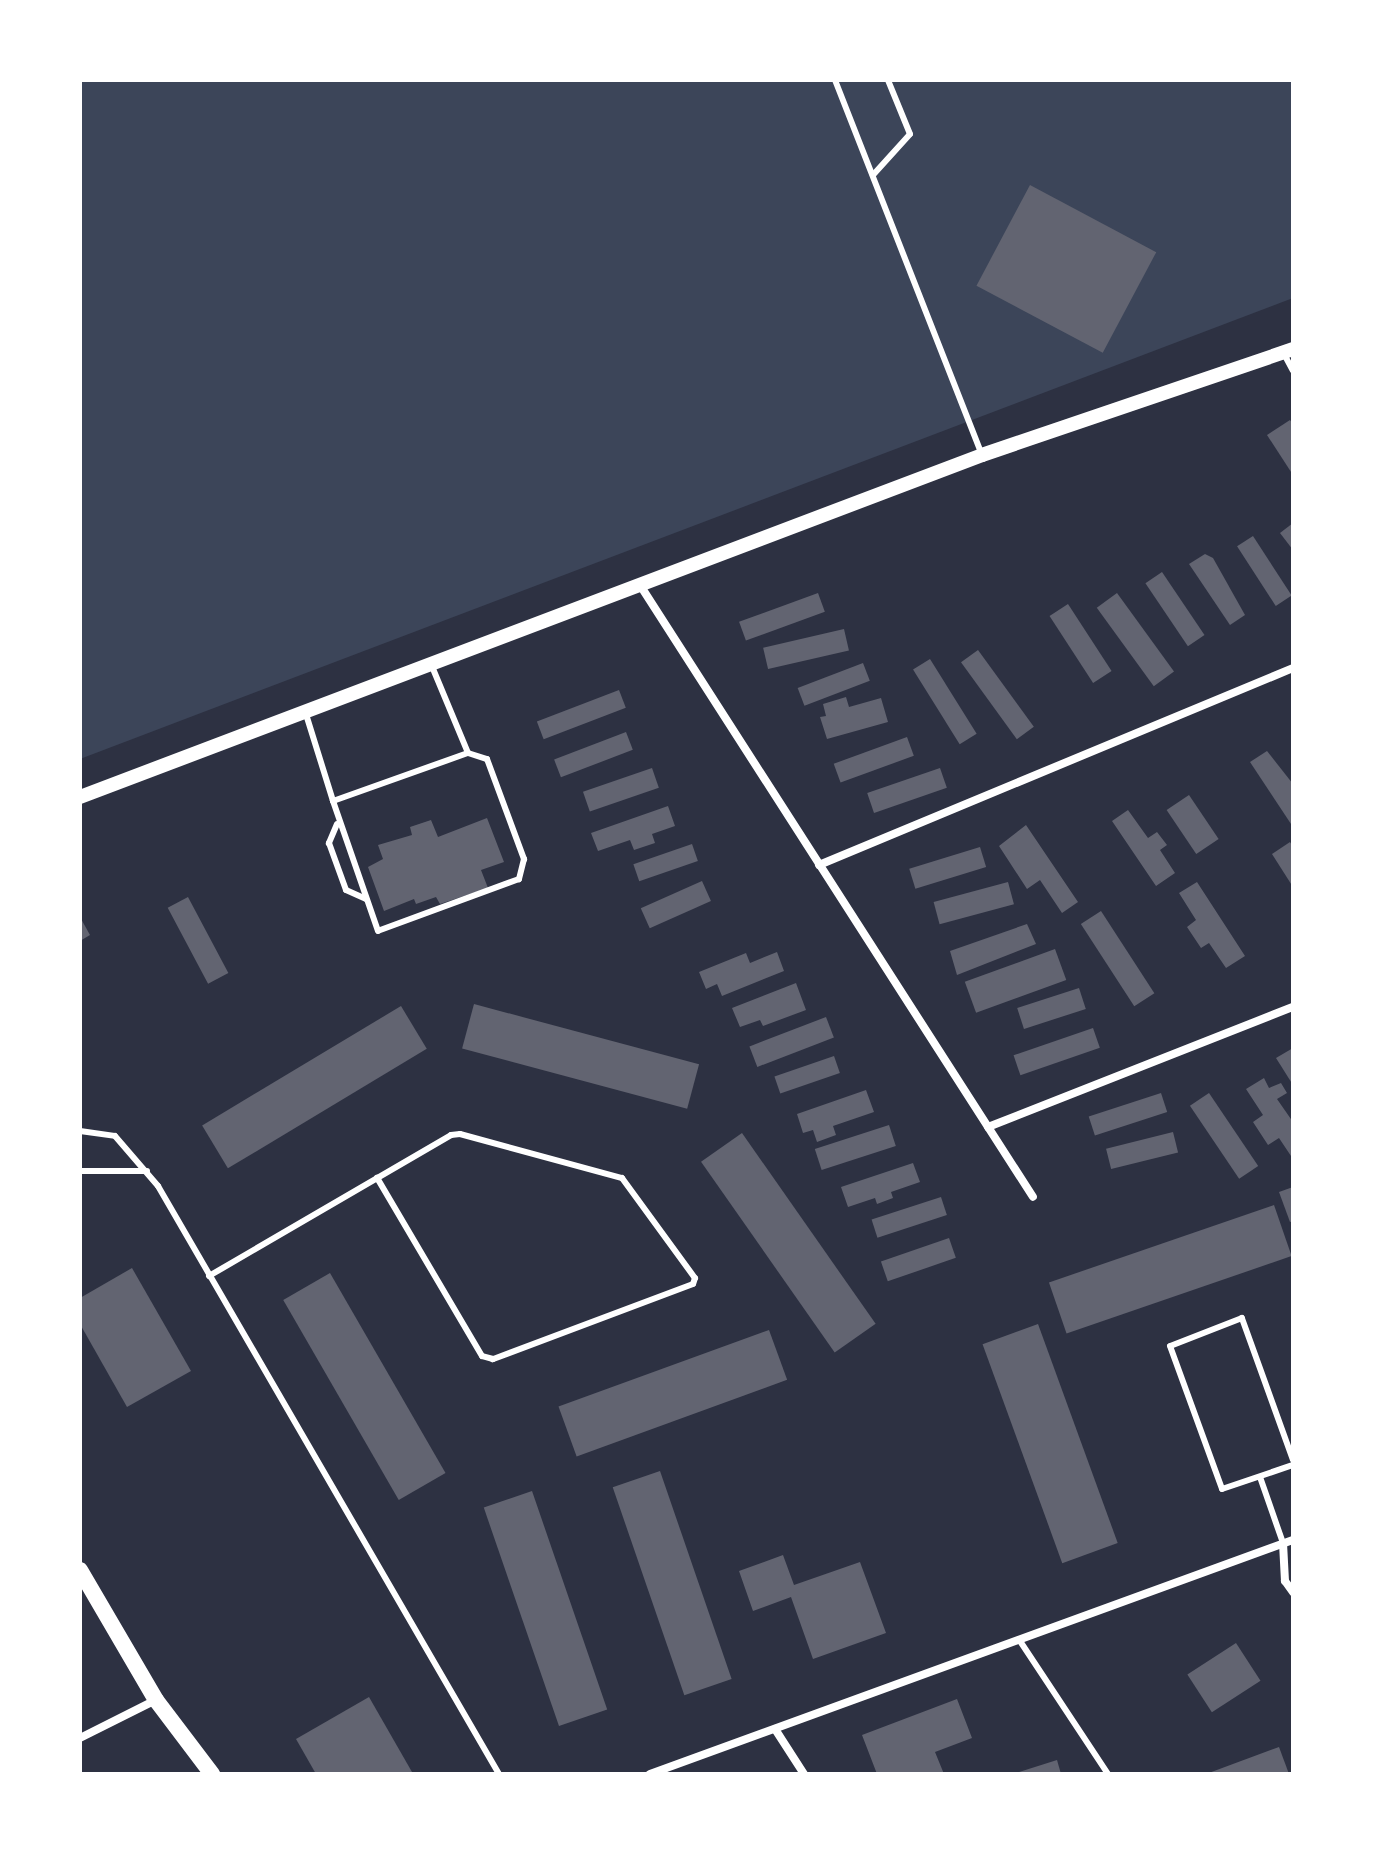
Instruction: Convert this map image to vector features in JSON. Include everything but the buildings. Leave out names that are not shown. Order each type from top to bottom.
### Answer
[{"type":"main road","points":[[80,1570],[156,1700],[212,1774]]},
{"type":"street","points":[[80,797],[982,455],[1288,350]]},
{"type":"street","points":[[640,585],[1033,1197]]},
{"type":"street","points":[[819,865],[1293,668]]},
{"type":"street","points":[[988,1127],[1293,1007]]},
{"type":"street","points":[[650,1774],[1293,1540]]},
{"type":"street","points":[[1283,1543],[1285,1581],[1293,1592]]},
{"type":"street","points":[[80,1738],[156,1700]]},
{"type":"street","points":[[775,1729],[804,1774]]},
{"type":"lane","points":[[835,80],[982,455]]},
{"type":"lane","points":[[873,175],[910,134],[888,80]]},
{"type":"lane","points":[[1288,350],[1293,371]]},
{"type":"lane","points":[[431,664],[468,753]]},
{"type":"lane","points":[[305,711],[337,823],[378,931],[519,879],[524,859],[487,759],[468,753],[333,801]]},
{"type":"lane","points":[[337,823],[329,843],[346,890],[366,899]]},
{"type":"lane","points":[[80,1131],[115,1136],[147,1171],[499,1774]]},
{"type":"lane","points":[[209,1276],[377,1178],[460,1134],[622,1178],[695,1278],[693,1284],[493,1359],[482,1356],[377,1178]]},
{"type":"lane","points":[[80,1171],[147,1171]]},
{"type":"lane","points":[[1242,1318],[1293,1462],[1260,1477],[1222,1489],[1170,1346],[1242,1318]]},
{"type":"lane","points":[[1260,1477],[1283,1543]]},
{"type":"lane","points":[[1020,1641],[1108,1774]]},
{"type":"shaded area","points":[[80,80],[1293,80],[1293,298],[80,759]]}]
